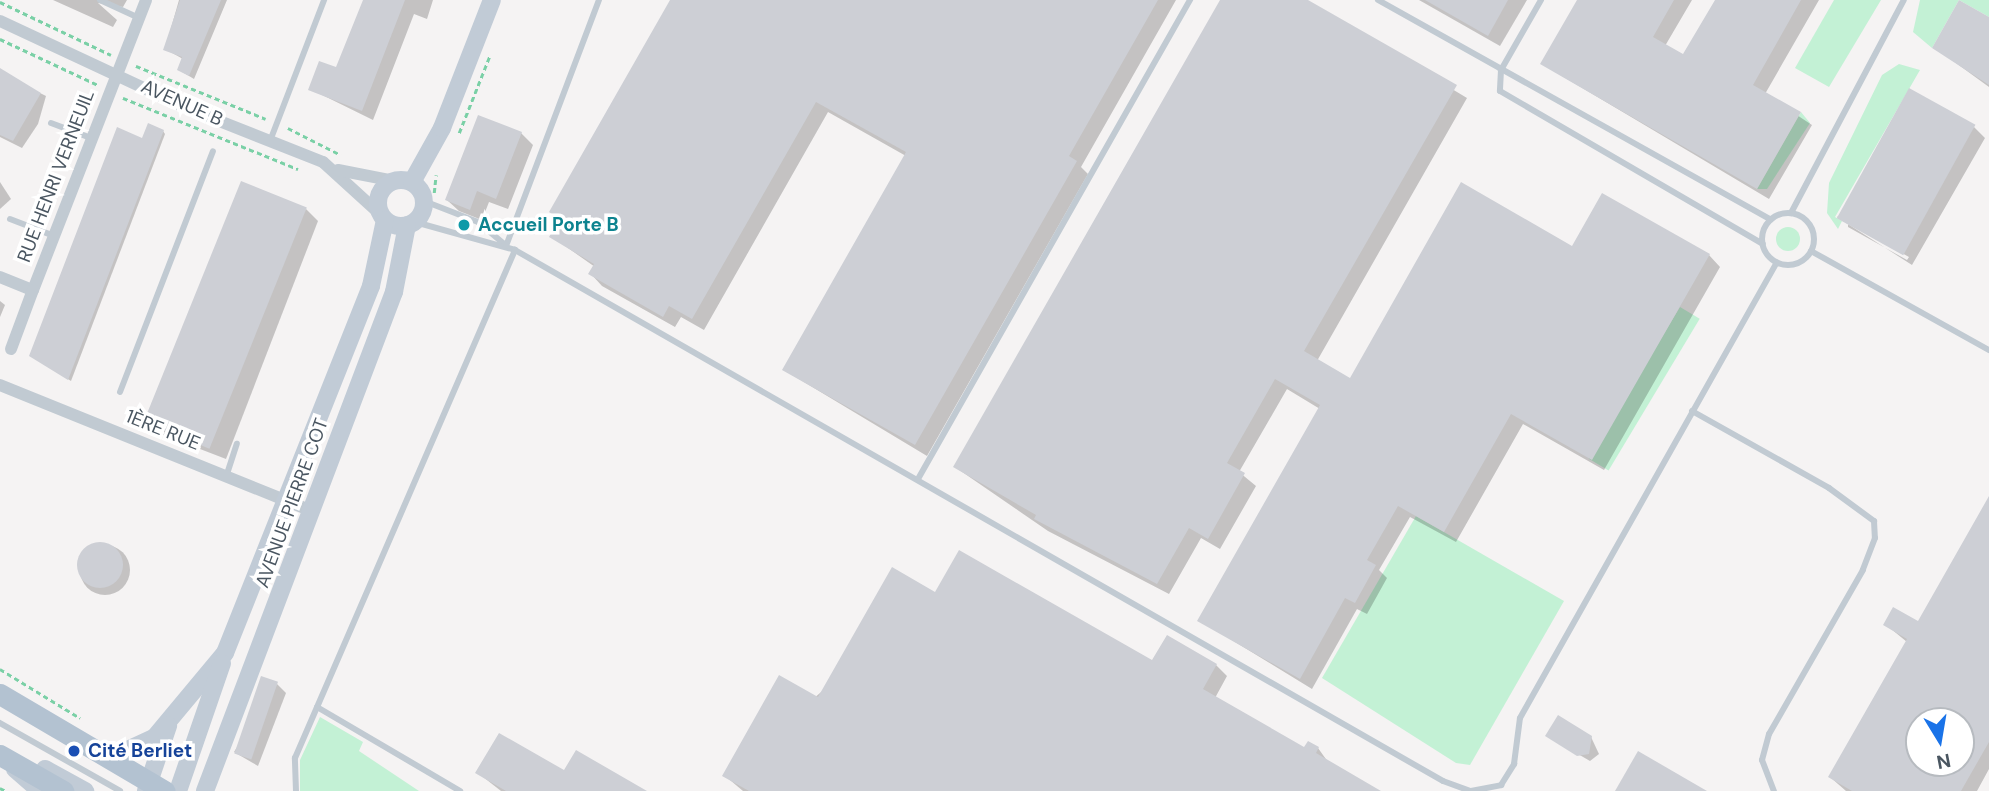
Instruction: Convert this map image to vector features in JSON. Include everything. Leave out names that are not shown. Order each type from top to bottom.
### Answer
[{"type":"main road","points":[[0,694],[100,752],[154,788]]},
{"type":"main road","points":[[3,757],[63,791]]},
{"type":"street","name":"RUE HENRI VERNEUIL","points":[[11,349],[114,75],[146,0]]},
{"type":"street","points":[[403,181],[424,201],[411,224],[382,217],[380,192],[403,181],[442,128],[492,0]]},
{"type":"street","name":"AVENUE B","points":[[0,21],[114,75],[338,170],[403,181]]},
{"type":"street","name":"AVENUE B","points":[[338,170],[382,217]]},
{"type":"street","name":"AVENUE PIERRE COT","points":[[178,791],[225,653],[370,286],[382,217]]},
{"type":"street","name":"AVENUE PIERRE COT","points":[[205,791],[394,292],[411,224]]},
{"type":"street","name":"RUE HENRI VERNEUIL","points":[[0,276],[33,290]]},
{"type":"street","name":"1ÈRE RUE","points":[[0,385],[312,511]]},
{"type":"street","name":"AVENUE PIERRE COT","points":[[100,752],[136,749],[171,720],[225,653]]},
{"type":"street","name":"AVENUE PIERRE COT","points":[[154,788],[171,720]]},
{"type":"street","points":[[3,757],[40,791]]},
{"type":"street","points":[[3,757],[26,758],[85,791]]},
{"type":"lane","points":[[100,0],[139,18]]},
{"type":"lane","points":[[270,141],[324,0]]},
{"type":"lane","points":[[506,246],[599,0]]},
{"type":"lane","points":[[918,479],[1190,0]]},
{"type":"lane","points":[[1378,0],[1771,220],[1791,213],[1904,0]]},
{"type":"lane","points":[[1541,0],[1501,70],[1500,91],[1763,244],[1777,262]]},
{"type":"lane","points":[[51,123],[91,138]]},
{"type":"lane","points":[[120,392],[213,151]]},
{"type":"lane","points":[[424,201],[478,222],[506,246],[1443,780],[1471,791],[1501,785],[1514,764],[1520,718],[1777,262]]},
{"type":"lane","points":[[1777,262],[1800,262],[1811,251],[1811,227],[1791,213]]},
{"type":"lane","points":[[10,219],[54,236]]},
{"type":"lane","points":[[1763,244],[1771,220]]},
{"type":"lane","points":[[411,224],[471,242],[506,246]]},
{"type":"lane","points":[[296,791],[295,758],[515,250]]},
{"type":"lane","points":[[1811,251],[1989,350]]},
{"type":"lane","points":[[1692,411],[1829,488],[1874,521],[1875,538],[1863,570],[1769,734],[1762,760],[1774,791]]},
{"type":"lane","points":[[226,477],[237,444]]},
{"type":"lane","points":[[317,706],[460,791]]},
{"type":"lane","points":[[0,723],[120,791]]},
{"type":"path","points":[[0,2],[108,53]]},
{"type":"path","name":"AVENUE B","points":[[0,39],[123,98],[263,159],[310,172]]},
{"type":"path","name":"AVENUE B","points":[[138,67],[276,123],[348,159]]},
{"type":"path","points":[[0,788],[6,791]]},
{"type":"green space","points":[[1834,0],[1881,0],[1829,87],[1795,68]]},
{"type":"green space","points":[[1920,0],[1959,0],[1932,48],[1913,32]]},
{"type":"green space","points":[[1959,0],[1989,0],[1989,17]]},
{"type":"green space","points":[[1899,64],[1920,70],[1835,217],[1842,221],[1838,229],[1827,213],[1829,183],[1882,75]]},
{"type":"green space","points":[[1801,112],[1810,123],[1767,189],[1757,189]]},
{"type":"green space","points":[[1783,227],[1793,227],[1800,234],[1800,244],[1793,251],[1783,251],[1776,244],[1776,234]]},
{"type":"green space","points":[[1680,307],[1700,319],[1609,471],[1589,459]]},
{"type":"green space","points":[[1416,516],[1564,601],[1470,765],[1456,763],[1322,678]]},
{"type":"green space","points":[[320,717],[363,742],[359,751],[419,791],[300,791],[300,760]]},
{"type":"building","points":[[180,0],[221,0],[189,76],[177,70],[182,57],[163,50]]},
{"type":"building","points":[[363,0],[405,0],[362,111],[308,90],[319,61],[336,67]]},
{"type":"building","points":[[670,0],[1158,0],[1069,156],[1077,161],[915,445],[782,370],[906,152],[816,102],[692,319],[669,306],[663,317],[588,274],[594,264],[549,237],[559,219],[549,212]]},
{"type":"building","points":[[1220,0],[1308,0],[1457,85],[1304,351],[1350,378],[1461,182],[1572,246],[1602,193],[1710,254],[1592,460],[1511,414],[1444,532],[1398,506],[1367,560],[1376,565],[1355,603],[1345,598],[1300,679],[1197,621],[1320,405],[1275,379],[1227,463],[1245,473],[1208,539],[1189,528],[1157,584],[1034,519],[1036,515],[953,467]]},
{"type":"building","points":[[1425,0],[1508,0],[1488,36]]},
{"type":"building","points":[[1577,0],[1674,0],[1653,37],[1683,54],[1715,0],[1801,0],[1753,85],[1801,112],[1757,189],[1540,64]]},
{"type":"building","points":[[1959,0],[1989,17],[1989,85],[1932,48]]},
{"type":"building","points":[[0,68],[41,93],[13,141],[0,135]]},
{"type":"building","points":[[1909,88],[1975,125],[1903,255],[1837,218]]},
{"type":"building","points":[[478,115],[522,132],[496,199],[477,191],[470,210],[445,200]]},
{"type":"building","points":[[148,123],[164,130],[68,380],[29,356],[117,127],[142,138]]},
{"type":"building","points":[[241,181],[307,208],[209,449],[144,422]]},
{"type":"building","points":[[1989,496],[1989,742],[1975,766],[1975,707],[1905,707],[1905,777],[1969,777],[1961,791],[1852,791],[1828,777],[1907,639],[1883,625],[1893,607],[1918,621]]},
{"type":"building","points":[[100,542],[109,543],[116,549],[122,556],[122,574],[116,581],[109,587],[100,588],[91,587],[84,581],[78,574],[77,565],[78,556],[84,549],[91,543]]},
{"type":"building","points":[[959,550],[1152,660],[1167,635],[1217,664],[1203,689],[1304,747],[1308,741],[1319,747],[1316,753],[1381,791],[749,791],[722,776],[779,675],[818,697],[892,567],[935,592]]},
{"type":"building","points":[[261,676],[278,682],[251,759],[234,754]]},
{"type":"building","points":[[1558,715],[1592,736],[1589,754],[1577,756],[1545,736]]},
{"type":"building","points":[[499,733],[564,770],[576,750],[647,791],[506,791],[475,773]]},
{"type":"building","points":[[1638,751],[1707,791],[1615,791]]},
{"type":"place","name":"Accueil Porte B","points":[[464,225]]},
{"type":"place","name":"Cité Berliet","points":[[74,751]]}]
